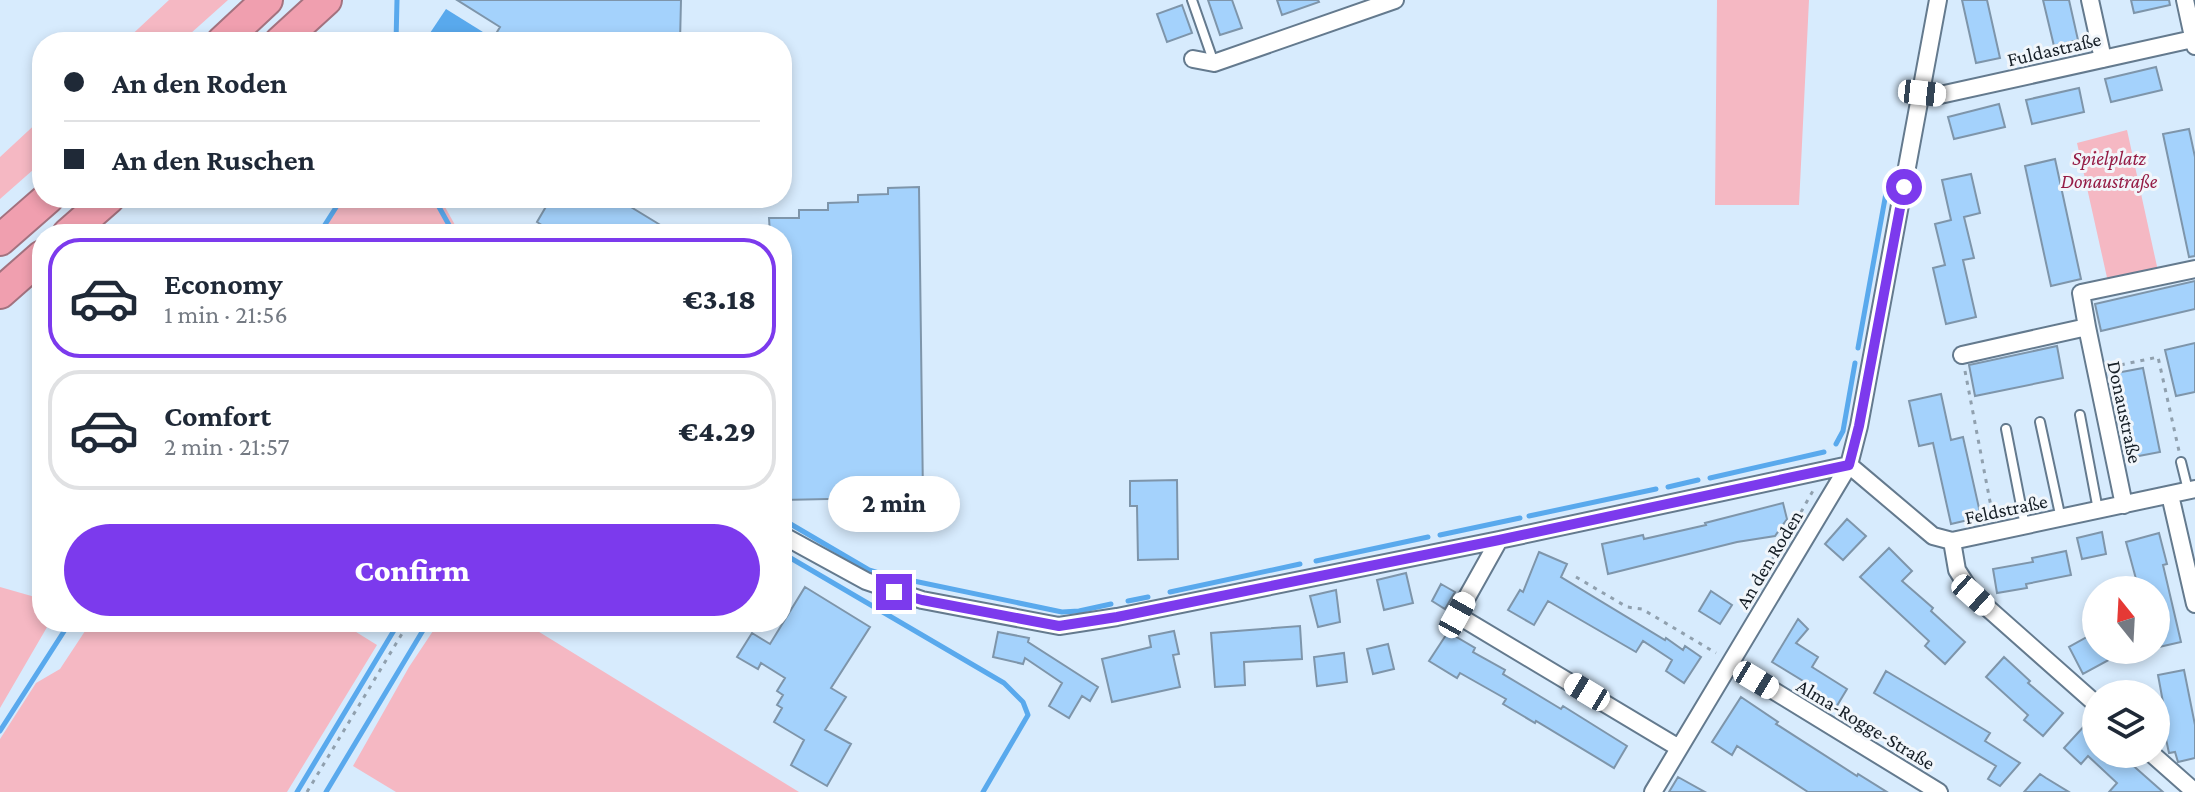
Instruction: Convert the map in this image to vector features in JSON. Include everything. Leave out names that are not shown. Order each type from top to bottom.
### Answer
[{"type":"highway","points":[[233,32],[267,0]]},
{"type":"highway","points":[[291,32],[326,0]]},
{"type":"highway","points":[[0,240],[37,208]]},
{"type":"highway","points":[[79,224],[98,208]]},
{"type":"highway","points":[[0,293],[32,265]]},
{"type":"street","points":[[1193,59],[1214,63],[1395,0]]},
{"type":"street","name":"An den Roden","points":[[1653,792],[1849,465],[1859,426],[1938,0]]},
{"type":"street","points":[[2090,0],[2103,59]]},
{"type":"street","points":[[2185,0],[2194,42]]},
{"type":"street","name":"Fuldastraße","points":[[1922,93],[1940,95],[2194,42]]},
{"type":"street","name":"Donaustraße","points":[[2124,505],[2081,293],[2195,269]]},
{"type":"street","points":[[1962,355],[2087,327]]},
{"type":"street","points":[[792,540],[866,581],[894,592],[1059,626],[1499,540],[1849,465]]},
{"type":"street","name":"Feldstraße","points":[[1849,465],[1933,536],[1952,541],[2191,490]]},
{"type":"street","points":[[2170,495],[2195,604]]},
{"type":"street","points":[[1499,540],[1457,615],[1679,748]]},
{"type":"street","points":[[1952,541],[1957,570],[1973,595],[2082,692]]},
{"type":"street","name":"Alma-Rogge-Straße","points":[[1730,664],[1939,792]]},
{"type":"street","points":[[2168,768],[2195,792]]},
{"type":"lane","points":[[1192,0],[1214,63]]},
{"type":"lane","points":[[2080,415],[2098,510]]},
{"type":"lane","points":[[2040,422],[2061,519]]},
{"type":"lane","points":[[2006,429],[2025,526]]},
{"type":"lane","points":[[2181,462],[2191,490]]},
{"type":"path","points":[[1962,355],[1996,533]]},
{"type":"path","points":[[2097,371],[2158,357],[2181,462]]},
{"type":"path","points":[[1576,577],[1627,607],[1642,609],[1717,653],[1730,664]]},
{"type":"path","points":[[307,792],[403,632]]},
{"type":"green space","points":[[169,0],[228,0],[192,32],[135,32]]},
{"type":"green space","points":[[1717,0],[1809,0],[1799,205],[1715,205]]},
{"type":"green space","points":[[32,127],[32,171],[0,199],[0,157]]},
{"type":"green space","name":"Spielplatz Donaustraße","points":[[2127,130],[2158,271],[2108,282],[2077,143]]},
{"type":"green space","points":[[338,208],[446,208],[454,224],[327,224]]},
{"type":"green space","points":[[0,587],[32,596],[32,632],[44,632],[0,708]]},
{"type":"green space","points":[[84,632],[356,632],[377,645],[287,792],[0,792],[0,739],[36,683],[60,669]]},
{"type":"green space","points":[[432,632],[539,632],[799,792],[396,792],[353,766]]},
{"type":"water","points":[[446,9],[483,32],[431,32]]},
{"type":"building","points":[[457,0],[681,0],[680,32],[497,32],[500,27]]},
{"type":"building","points":[[1208,0],[1232,0],[1242,28],[1220,35]]},
{"type":"building","points":[[1277,0],[1318,0],[1319,2],[1282,15]]},
{"type":"building","points":[[1962,0],[1987,0],[2000,58],[1976,63]]},
{"type":"building","points":[[2043,0],[2069,0],[2078,40],[2054,46]]},
{"type":"building","points":[[2131,0],[2169,0],[2170,5],[2134,13]]},
{"type":"building","points":[[1182,5],[1192,33],[1167,42],[1157,14]]},
{"type":"building","points":[[2156,67],[2162,90],[2111,102],[2105,79]]},
{"type":"building","points":[[2079,88],[2084,112],[2032,124],[2026,100]]},
{"type":"building","points":[[1999,104],[2005,127],[1954,139],[1948,117]]},
{"type":"building","points":[[2189,129],[2195,157],[2195,256],[2189,257],[2163,134]]},
{"type":"building","points":[[2055,159],[2081,279],[2051,286],[2025,166]]},
{"type":"building","points":[[1971,174],[1980,213],[1964,217],[1974,258],[1963,260],[1976,317],[1946,324],[1933,268],[1945,265],[1935,224],[1951,220],[1942,180]]},
{"type":"building","points":[[919,187],[923,497],[792,500],[792,224],[769,224],[769,218],[799,218],[799,210],[828,210],[828,203],[858,202],[858,195],[888,194],[888,188]]},
{"type":"building","points":[[545,208],[632,208],[659,224],[540,224],[537,222]]},
{"type":"building","points":[[2195,281],[2195,309],[2101,331],[2095,304]]},
{"type":"building","points":[[2195,343],[2195,392],[2176,396],[2165,350]]},
{"type":"building","points":[[2057,346],[2063,378],[1975,396],[1969,365]]},
{"type":"building","points":[[2143,368],[2160,452],[2128,458],[2111,374]]},
{"type":"building","points":[[1941,394],[1951,440],[1963,437],[1981,517],[1951,524],[1933,443],[1919,446],[1909,401]]},
{"type":"building","points":[[1177,480],[1178,559],[1138,560],[1137,506],[1130,506],[1130,481]]},
{"type":"building","points":[[1783,503],[1787,519],[1775,536],[1737,542],[1608,574],[1602,544],[1643,535],[1644,539],[1706,525]]},
{"type":"building","points":[[1847,519],[1866,536],[1843,560],[1825,544]]},
{"type":"building","points":[[2102,532],[2106,554],[2082,559],[2077,538]]},
{"type":"building","points":[[2159,533],[2167,564],[2163,565],[2166,576],[2135,576],[2126,542]]},
{"type":"building","points":[[1889,548],[1912,571],[1902,581],[1965,642],[1945,664],[1925,646],[1929,641],[1860,577]]},
{"type":"building","points":[[2066,551],[2071,575],[1997,593],[1993,569],[2033,562],[2032,558]]},
{"type":"building","points":[[1539,552],[1567,564],[1561,577],[1665,640],[1683,650],[1685,646],[1701,657],[1684,683],[1666,671],[1672,660],[1643,641],[1636,652],[1548,601],[1534,625],[1508,610],[1520,590],[1523,592]]},
{"type":"building","points":[[1406,573],[1413,603],[1384,610],[1377,580]]},
{"type":"building","points":[[1441,584],[1455,592],[1445,609],[1432,601]]},
{"type":"building","points":[[805,587],[870,627],[831,688],[846,697],[825,730],[851,744],[827,786],[791,765],[804,740],[774,722],[782,708],[777,705],[783,695],[777,691],[785,678],[761,663],[758,669],[737,657],[752,633],[770,644],[777,632],[792,632],[792,608]]},
{"type":"building","points":[[1336,590],[1340,622],[1318,627],[1310,596]]},
{"type":"building","points":[[1711,591],[1732,605],[1720,624],[1699,611]]},
{"type":"building","points":[[2170,595],[2181,642],[2170,644]]},
{"type":"building","points":[[1798,619],[1808,629],[1796,643],[1818,657],[1812,667],[1847,689],[1835,709],[1804,689],[1808,684],[1772,662]]},
{"type":"building","points":[[1300,626],[1302,659],[1244,662],[1245,685],[1215,687],[1211,633]]},
{"type":"building","points":[[1174,631],[1179,654],[1173,655],[1180,687],[1112,702],[1102,659],[1151,647],[1149,636]]},
{"type":"building","points":[[998,632],[1029,638],[1028,642],[1098,687],[1090,701],[1082,696],[1069,718],[1049,706],[1062,683],[1025,658],[1023,664],[993,657]]},
{"type":"building","points":[[1448,632],[1475,648],[1473,652],[1505,670],[1503,674],[1561,709],[1563,706],[1627,746],[1614,768],[1503,704],[1506,699],[1460,673],[1457,678],[1429,661]]},
{"type":"building","points":[[2082,640],[2082,664],[2101,664],[2083,674],[2069,647]]},
{"type":"building","points":[[1388,644],[1394,669],[1373,674],[1367,649]]},
{"type":"building","points":[[1344,653],[1347,682],[1317,686],[1314,657]]},
{"type":"building","points":[[2004,657],[2063,713],[2043,736],[2024,720],[2028,715],[1986,677]]},
{"type":"building","points":[[2184,670],[2195,725],[2195,758],[2178,762],[2175,752],[2170,753],[2170,680],[2159,680],[2158,675]]},
{"type":"building","points":[[1886,671],[1990,733],[1985,741],[2020,763],[2000,786],[1988,779],[1996,766],[1874,693]]},
{"type":"building","points":[[1741,697],[1778,722],[1776,724],[1887,792],[1808,792],[1737,746],[1732,755],[1712,742]]},
{"type":"building","points":[[2082,728],[2081,764],[2064,748]]},
{"type":"building","points":[[2101,768],[2136,768],[2163,792],[2109,792],[2117,783]]},
{"type":"building","points":[[2040,774],[2046,778],[2069,792],[2024,792]]},
{"type":"building","points":[[1678,777],[1705,792],[1669,792]]},
{"type":"waterway","points":[[396,32],[397,0]]},
{"type":"waterway","points":[[1858,348],[1888,182]]},
{"type":"waterway","points":[[325,224],[336,208]]},
{"type":"waterway","points":[[440,208],[448,224]]},
{"type":"waterway","points":[[1836,444],[1843,431],[1855,363]]},
{"type":"waterway","points":[[1710,478],[1824,452]]},
{"type":"waterway","points":[[1668,487],[1698,480]]},
{"type":"waterway","points":[[1529,516],[1656,489]]},
{"type":"waterway","points":[[1440,535],[1520,518]]},
{"type":"waterway","points":[[792,525],[869,570],[885,575],[1062,612],[1111,604]]},
{"type":"waterway","points":[[1316,561],[1428,537]]},
{"type":"waterway","points":[[792,559],[1004,683],[1023,702],[1028,715],[983,792]]},
{"type":"waterway","points":[[1170,592],[1300,564]]},
{"type":"waterway","points":[[1128,601],[1148,597]]},
{"type":"waterway","points":[[0,731],[64,632]]},
{"type":"waterway","points":[[297,792],[393,632]]},
{"type":"waterway","points":[[326,792],[422,632]]},
{"type":"route","points":[[894,592],[1059,626],[1499,540],[1849,465],[1904,187]]}]
